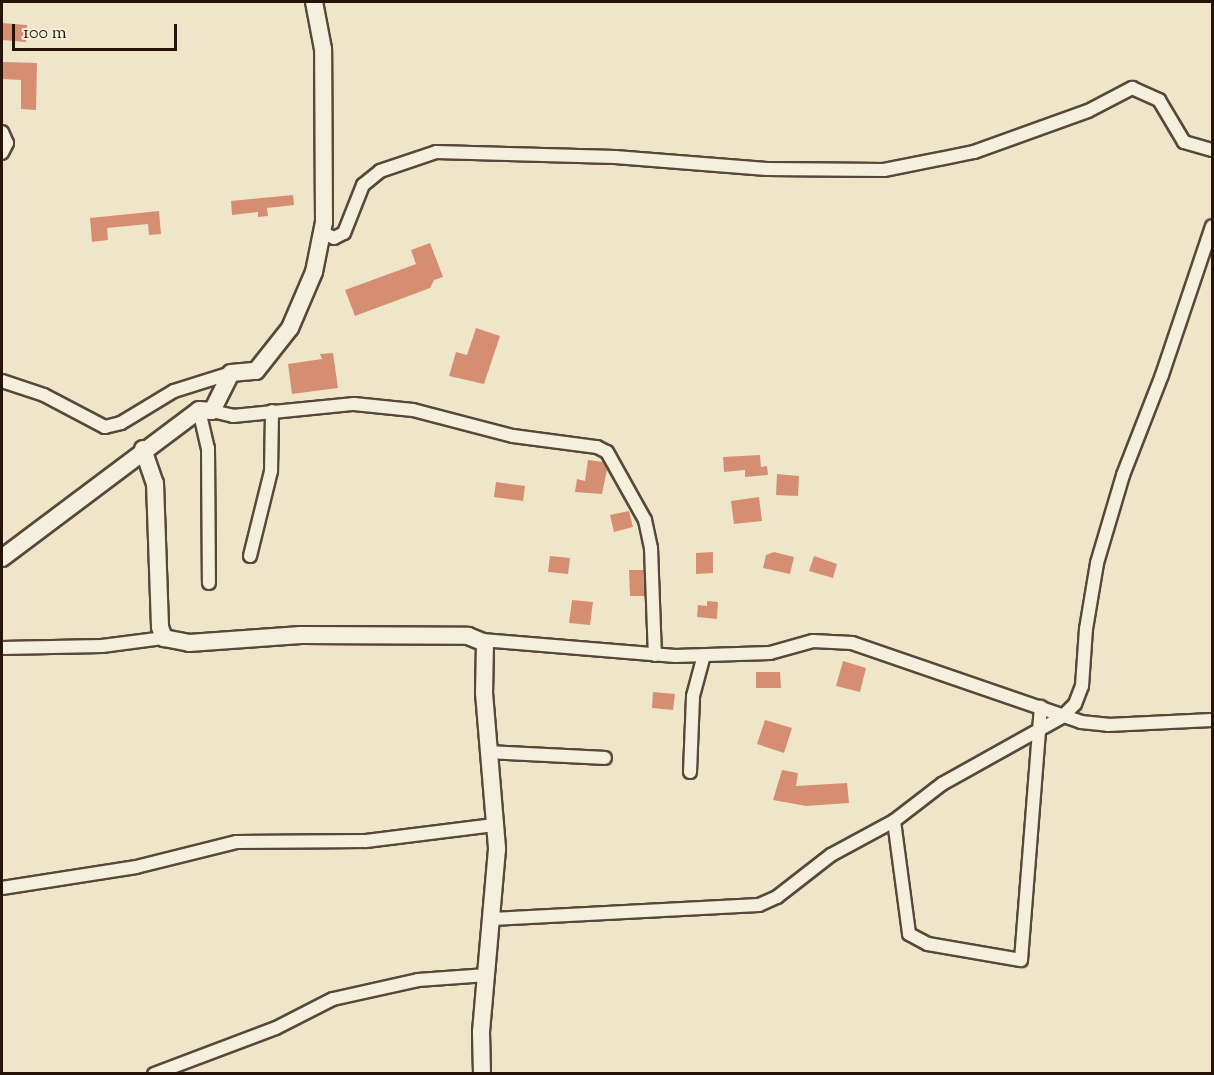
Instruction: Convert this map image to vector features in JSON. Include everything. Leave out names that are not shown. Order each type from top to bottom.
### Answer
[{"type":"street","points":[[2,381],[44,396],[105,427],[121,423],[174,391],[231,373],[256,370],[290,328],[304,302],[323,233],[326,128],[323,49],[314,2]]},
{"type":"street","points":[[323,233],[334,238],[344,233],[363,184],[380,171],[436,152],[604,156],[767,169],[884,170],[974,152],[1088,111],[1132,88],[1159,100],[1172,128],[1184,142],[1212,150]]},
{"type":"street","points":[[2,132],[7,143],[2,153]]},
{"type":"street","points":[[492,919],[759,905],[777,897],[831,855],[894,821],[942,784],[1062,717],[1075,704],[1082,686],[1086,629],[1097,563],[1122,475],[1162,375],[1212,226]]},
{"type":"street","points":[[2,558],[143,449],[206,410],[231,373]]},
{"type":"street","points":[[206,410],[233,416],[354,404],[413,410],[513,436],[607,452],[645,520],[651,548],[655,655]]},
{"type":"street","points":[[206,410],[209,584]]},
{"type":"street","points":[[250,556],[271,471],[272,411]]},
{"type":"street","points":[[143,449],[155,483],[160,627],[164,638]]},
{"type":"street","points":[[2,648],[102,646],[164,638],[189,643],[300,635],[468,636],[482,640],[655,655],[704,655],[770,652],[813,641],[852,644],[1041,707],[1062,717],[1108,724],[1212,720]]},
{"type":"street","points":[[480,1073],[497,849],[484,693],[487,647],[482,640]]},
{"type":"street","points":[[690,772],[693,696],[704,655]]},
{"type":"street","points":[[894,821],[909,934],[928,944],[1021,960],[1041,707]]},
{"type":"street","points":[[488,752],[605,758]]},
{"type":"street","points":[[2,888],[136,867],[236,842],[366,841],[494,825]]},
{"type":"street","points":[[154,1074],[276,1028],[333,999],[418,980],[487,975]]},
{"type":"building","points":[[2,23],[27,25],[26,42],[2,40]]},
{"type":"building","points":[[2,62],[37,63],[36,110],[21,109],[21,80],[2,79]]},
{"type":"building","points":[[293,195],[294,205],[267,208],[268,216],[258,217],[258,212],[232,215],[231,201]]},
{"type":"building","points":[[159,211],[161,234],[149,235],[148,224],[107,228],[108,240],[92,242],[90,218]]},
{"type":"building","points":[[430,243],[443,277],[434,280],[430,288],[355,316],[345,290],[416,264],[411,250]]},
{"type":"building","points":[[476,328],[500,336],[484,384],[449,376],[456,352],[467,355]]},
{"type":"building","points":[[333,353],[338,388],[292,394],[288,364],[322,359],[320,354]]},
{"type":"building","points":[[760,455],[761,467],[767,466],[768,475],[745,477],[745,470],[724,472],[723,457]]},
{"type":"building","points":[[588,460],[603,462],[607,470],[602,494],[575,492],[577,479],[585,481]]},
{"type":"building","points":[[777,474],[799,476],[798,496],[776,495]]},
{"type":"building","points":[[496,482],[525,486],[523,501],[494,497]]},
{"type":"building","points":[[759,497],[762,521],[734,524],[731,501]]},
{"type":"building","points":[[629,511],[633,527],[614,532],[610,515]]},
{"type":"building","points":[[713,552],[713,573],[696,574],[696,553]]},
{"type":"building","points":[[774,552],[794,557],[790,574],[763,568],[766,555]]},
{"type":"building","points":[[550,556],[570,558],[568,574],[548,572]]},
{"type":"building","points":[[814,556],[837,564],[833,578],[809,571]]},
{"type":"building","points":[[629,570],[644,570],[645,596],[630,596]]},
{"type":"building","points":[[572,600],[593,602],[590,625],[569,623]]},
{"type":"building","points":[[707,601],[718,602],[717,619],[697,617],[698,605],[707,606]]},
{"type":"building","points":[[843,661],[866,668],[860,692],[836,686]]},
{"type":"building","points":[[756,672],[780,672],[781,688],[756,688]]},
{"type":"building","points":[[653,692],[675,694],[673,710],[652,708]]},
{"type":"building","points":[[765,720],[792,728],[784,753],[757,744]]},
{"type":"building","points":[[782,770],[798,773],[796,786],[847,783],[849,803],[806,806],[773,800]]}]
